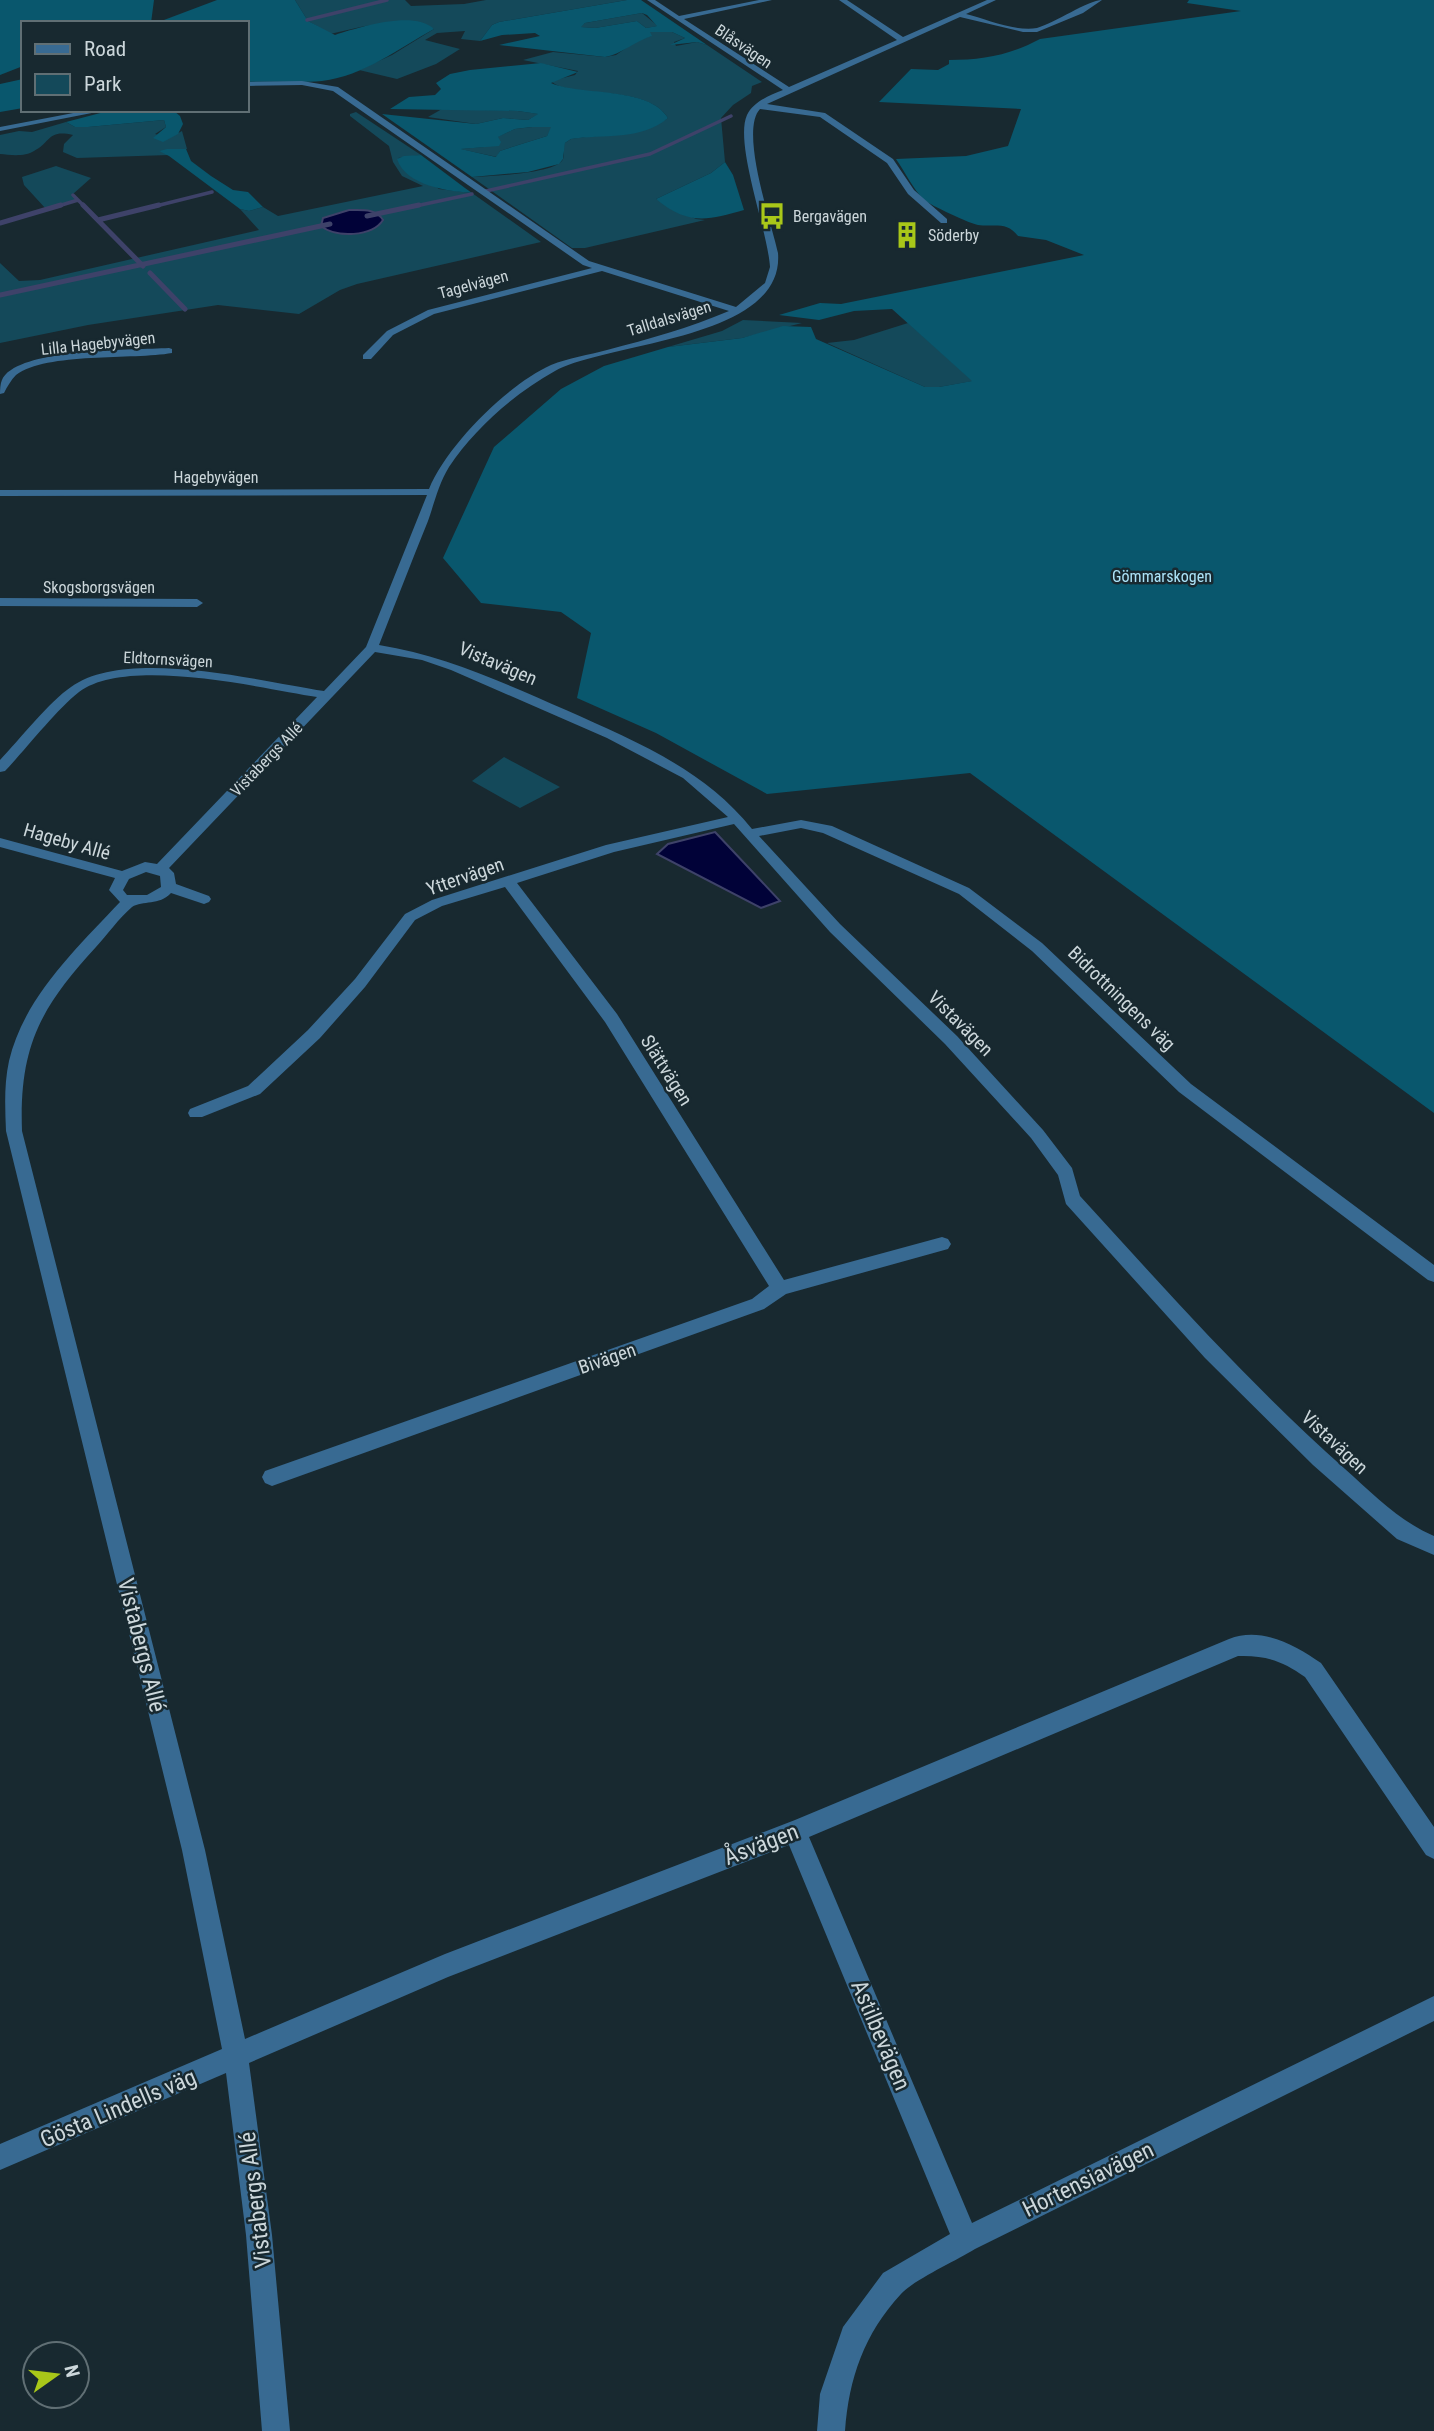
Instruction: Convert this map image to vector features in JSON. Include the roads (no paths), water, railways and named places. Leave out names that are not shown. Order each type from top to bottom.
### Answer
[{"type":"street","name":"Blåsvägen","points":[[650,0],[788,90]]},
{"type":"street","points":[[842,0],[902,40]]},
{"type":"street","points":[[760,105],[788,90],[993,0]]},
{"type":"street","points":[[960,15],[1023,30],[1037,30],[1081,12],[1099,0]]},
{"type":"street","points":[[677,18],[769,1]]},
{"type":"street","points":[[248,85],[302,83],[335,89],[576,256],[599,269],[738,311]]},
{"type":"street","points":[[760,105],[822,115],[890,161],[911,192],[944,221]]},
{"type":"street","name":"Talldalsvägen","points":[[372,648],[443,468],[468,436],[531,380],[567,362],[693,330],[738,311],[769,284],[775,267],[774,253],[748,127],[753,111],[760,105]]},
{"type":"street","points":[[0,129],[92,112]]},
{"type":"street","name":"Tagelvägen","points":[[367,357],[390,333],[430,312],[599,269]]},
{"type":"street","name":"Lilla Hagebyvägen","points":[[0,391],[12,374],[28,367],[72,359],[169,351]]},
{"type":"street","name":"Hagebyvägen","points":[[0,493],[433,492]]},
{"type":"street","name":"Skogsborgsvägen","points":[[0,602],[197,603]]},
{"type":"street","name":"Vistavägen","points":[[372,648],[438,661],[465,680],[639,747],[707,788],[738,818],[749,834],[844,937],[951,1040],[1037,1133],[1066,1173],[1072,1199],[1212,1353],[1320,1459],[1404,1533],[1434,1546]]},
{"type":"street","name":"Vistabergs Allé","points":[[160,869],[372,648]]},
{"type":"street","name":"Eldtornsvägen","points":[[0,768],[74,690],[89,681],[108,676],[131,673],[210,678],[328,695]]},
{"type":"street","name":"Yttervägen","points":[[196,1113],[254,1090],[314,1034],[360,983],[410,917],[437,903],[611,848],[738,818]]},
{"type":"street","name":"Bidrottningens väg","points":[[749,834],[801,824],[827,829],[964,891],[1037,947],[1185,1088],[1434,1275]]},
{"type":"street","name":"Hageby Allé","points":[[0,842],[122,876]]},
{"type":"street","points":[[136,869],[160,869],[169,876],[169,887],[153,899],[130,901],[117,893],[117,884],[122,876],[136,869]]},
{"type":"street","name":"Slättvägen","points":[[508,881],[611,1018],[780,1288]]},
{"type":"street","points":[[169,887],[204,899]]},
{"type":"street","name":"Vistabergs Allé","points":[[130,901],[42,1000],[17,1057],[11,1103],[17,1142],[189,1832],[236,2058],[262,2256],[276,2431]]},
{"type":"street","name":"Bivägen","points":[[272,1477],[758,1304],[780,1288],[942,1244]]},
{"type":"street","name":"Åsvägen","points":[[236,2058],[445,1966],[795,1831],[1237,1646],[1259,1644],[1287,1651],[1313,1670],[1434,1847]]},
{"type":"street","name":"Astilbevägen","points":[[795,1831],[966,2240]]},
{"type":"street","name":"Hortensiavägen","points":[[831,2431],[834,2395],[853,2337],[893,2283],[966,2240],[1434,2008]]},
{"type":"street","name":"Gösta Lindells väg","points":[[0,2157],[236,2058]]},
{"type":"waterway","points":[[307,20],[387,0]]},
{"type":"waterway","points":[[486,191],[650,154],[731,116]]},
{"type":"waterway","points":[[152,207],[212,192]]},
{"type":"waterway","points":[[411,207],[472,194]]},
{"type":"waterway","points":[[73,195],[78,200]]},
{"type":"waterway","points":[[55,207],[78,200]]},
{"type":"waterway","points":[[78,200],[83,205]]},
{"type":"waterway","points":[[0,223],[61,205]]},
{"type":"waterway","points":[[83,205],[142,265]]},
{"type":"waterway","points":[[98,220],[159,205]]},
{"type":"waterway","points":[[367,216],[419,205]]},
{"type":"waterway","points":[[142,265],[330,224]]},
{"type":"waterway","points":[[0,295],[142,265]]},
{"type":"waterway","points":[[150,273],[185,309]]},
{"type":"place","name":"Bergavägen","points":[[772,216]]},
{"type":"place","name":"Söderby","points":[[907,235]]},
{"type":"park label","name":"Gömmarskogen","points":[[1162,576]]}]
